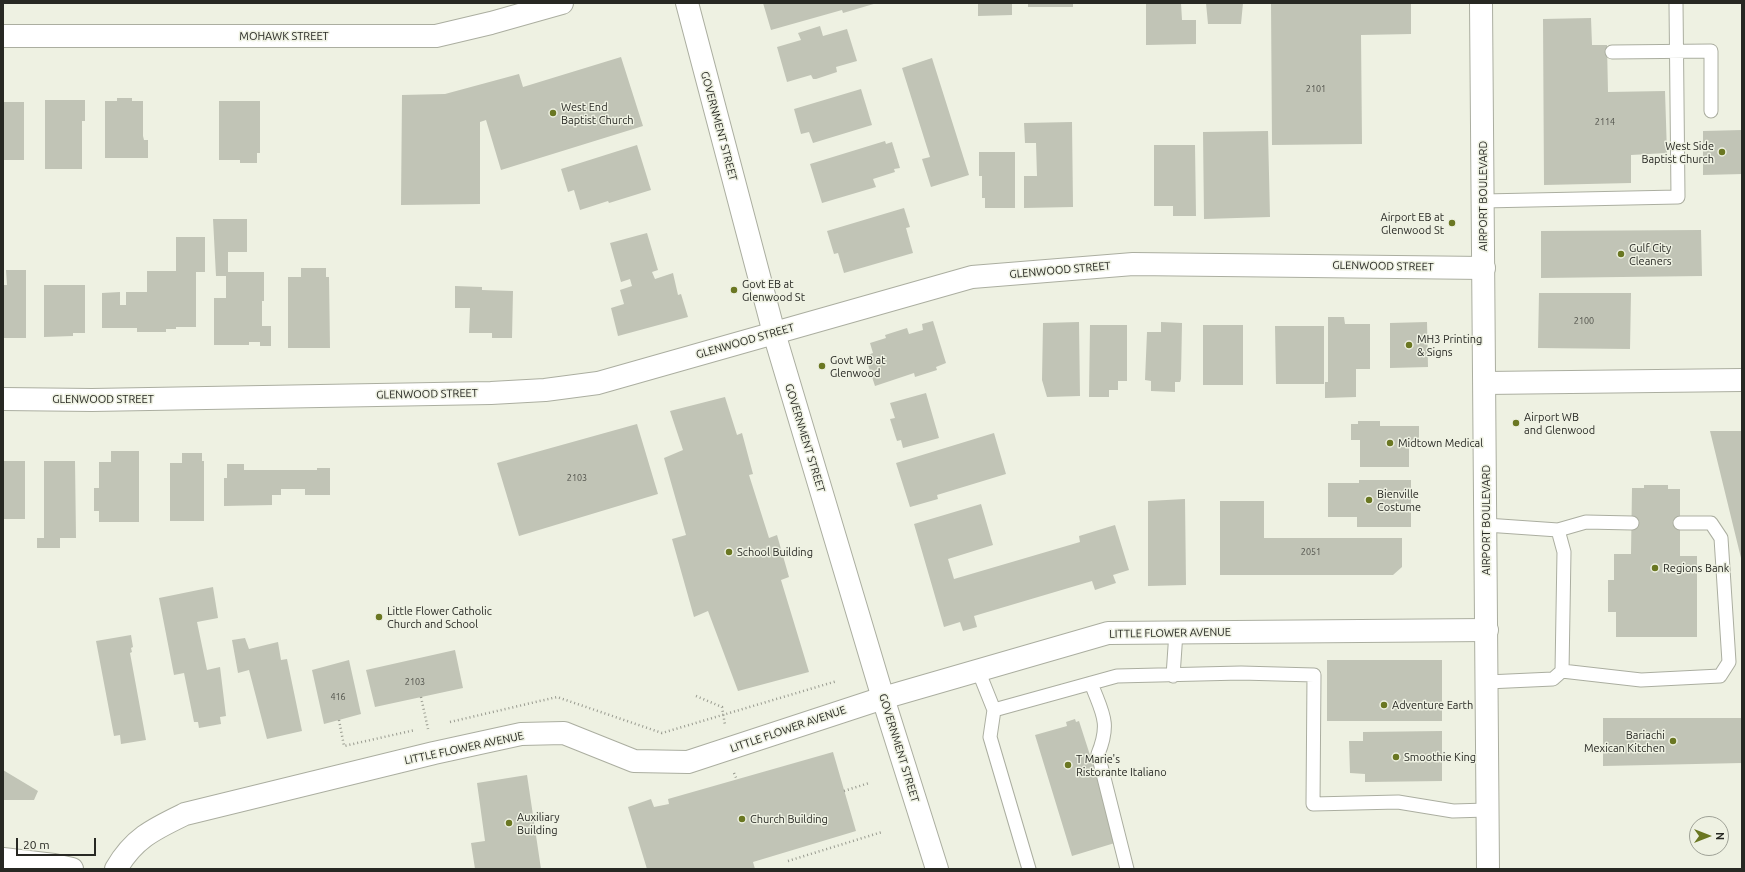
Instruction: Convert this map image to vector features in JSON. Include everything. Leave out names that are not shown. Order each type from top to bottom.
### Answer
[{"type":"street","name":"MOHAWK STREET","points":[[3,36],[436,36],[491,23],[562,3]]},
{"type":"street","name":"GOVERNMENT STREET","points":[[687,3],[774,333],[883,698],[937,869]]},
{"type":"street","name":"AIRPORT BOULEVARD","points":[[1481,3],[1488,869]]},
{"type":"street","name":"GLENWOOD STREET","points":[[3,399],[92,400],[446,394],[545,390],[598,383],[980,276],[1133,264],[1484,268]]},
{"type":"street","points":[[1485,383],[1742,380]]},
{"type":"street","name":"LITTLE FLOWER AVENUE","points":[[116,869],[126,853],[151,831],[185,814],[434,753],[521,734],[564,733],[634,761],[688,762],[883,698],[1108,633],[1487,630]]},
{"type":"street","points":[[3,859],[54,865],[72,869]]},
{"type":"lane","points":[[1483,201],[1678,197],[1676,3]]},
{"type":"lane","points":[[1612,52],[1711,51],[1711,112]]},
{"type":"lane","points":[[1486,525],[1558,530],[1586,522],[1632,523]]},
{"type":"lane","points":[[1562,671],[1641,680],[1720,676],[1729,662],[1721,538],[1711,523],[1680,523]]},
{"type":"lane","points":[[1487,682],[1553,679],[1562,671],[1564,552],[1558,530]]},
{"type":"lane","points":[[1173,676],[1176,632]]},
{"type":"lane","points":[[978,670],[994,710],[990,737],[1029,869]]},
{"type":"lane","points":[[994,710],[1117,676],[1173,676],[1241,673],[1314,675],[1313,804],[1398,802],[1453,811],[1487,810]]},
{"type":"lane","points":[[1091,683],[1106,723],[1098,754],[1128,869]]},
{"type":"path","points":[[723,715],[837,681]]},
{"type":"path","points":[[844,791],[869,783]]},
{"type":"path","points":[[788,861],[882,832]]},
{"type":"building","points":[[763,3],[877,3],[843,13],[842,10],[771,30]]},
{"type":"building","points":[[978,3],[1012,3],[1012,15],[978,16]]},
{"type":"building","points":[[1028,3],[1073,3],[1073,7],[1028,7]]},
{"type":"building","points":[[1146,3],[1181,3],[1182,20],[1196,20],[1196,44],[1146,45]]},
{"type":"building","points":[[1206,3],[1243,3],[1241,24],[1208,24]]},
{"type":"building","points":[[1271,3],[1411,3],[1411,34],[1361,35],[1362,144],[1272,145]]},
{"type":"building","points":[[1591,18],[1592,45],[1607,45],[1608,92],[1665,91],[1667,153],[1631,155],[1631,183],[1544,185],[1543,19]]},
{"type":"building","points":[[820,26],[823,36],[847,29],[857,61],[836,67],[837,72],[816,79],[813,79],[811,75],[787,82],[777,47],[801,40],[798,33]]},
{"type":"building","points":[[621,57],[643,126],[501,170],[486,120],[480,122],[480,204],[401,205],[402,95],[445,94],[519,74],[523,87]]},
{"type":"building","points":[[932,58],[969,175],[931,187],[922,159],[930,157],[902,68]]},
{"type":"building","points":[[861,89],[872,125],[813,143],[809,132],[801,134],[794,109]]},
{"type":"building","points":[[117,98],[132,98],[132,101],[143,101],[143,136],[144,140],[148,140],[148,158],[105,158],[105,101],[117,101]]},
{"type":"building","points":[[45,100],[85,100],[85,121],[82,121],[82,169],[45,169]]},
{"type":"building","points":[[219,101],[260,101],[260,153],[257,153],[257,163],[240,163],[240,160],[219,160]]},
{"type":"building","points":[[3,102],[24,102],[24,160],[3,160]]},
{"type":"building","points":[[1072,122],[1073,207],[1024,208],[1024,176],[1037,176],[1036,143],[1025,143],[1024,123]]},
{"type":"building","name":"West Side Baptist Church","points":[[1742,130],[1742,174],[1703,175],[1703,131]]},
{"type":"building","points":[[1268,131],[1270,217],[1204,219],[1203,132]]},
{"type":"building","points":[[885,141],[886,144],[892,142],[900,168],[894,169],[895,172],[873,179],[876,187],[822,203],[810,164]]},
{"type":"building","points":[[637,145],[651,190],[580,210],[574,190],[568,192],[561,169]]},
{"type":"building","points":[[1154,145],[1195,145],[1196,216],[1173,216],[1173,206],[1154,206]]},
{"type":"building","points":[[979,152],[1015,152],[1015,208],[985,208],[985,198],[982,198],[982,176],[979,176]]},
{"type":"building","points":[[904,208],[910,227],[906,228],[913,253],[844,273],[838,253],[834,254],[827,231]]},
{"type":"building","points":[[213,219],[247,219],[247,252],[228,252],[228,272],[264,272],[262,326],[271,326],[271,346],[260,346],[260,342],[249,342],[249,345],[214,345],[214,298],[226,298],[226,276],[216,276]]},
{"type":"building","name":"Gulf City Cleaners","points":[[1701,230],[1702,276],[1541,278],[1541,231]]},
{"type":"building","points":[[647,233],[658,270],[652,272],[655,279],[673,273],[678,295],[681,294],[688,317],[618,336],[611,308],[624,304],[620,290],[632,286],[630,279],[621,282],[610,243]]},
{"type":"building","points":[[176,237],[205,237],[205,272],[196,272],[196,327],[176,327],[176,329],[166,329],[166,332],[137,332],[137,328],[102,328],[102,293],[120,292],[120,305],[126,305],[126,292],[147,292],[147,271],[176,271]]},
{"type":"building","points":[[301,268],[326,268],[326,277],[329,277],[330,348],[288,348],[288,277],[301,277]]},
{"type":"building","points":[[6,270],[26,270],[26,338],[3,338],[3,285],[7,285]]},
{"type":"building","points":[[44,285],[85,285],[85,333],[73,333],[73,336],[44,337]]},
{"type":"building","points":[[455,286],[482,287],[482,290],[513,291],[512,338],[492,338],[492,333],[469,333],[470,308],[455,308]]},
{"type":"building","points":[[1539,293],[1631,293],[1630,349],[1538,348]]},
{"type":"building","points":[[1328,317],[1344,317],[1345,324],[1370,324],[1370,369],[1356,369],[1356,397],[1325,398],[1325,382],[1328,382]]},
{"type":"building","points":[[933,321],[946,363],[936,367],[937,370],[915,377],[914,373],[875,386],[865,356],[873,353],[870,343],[886,338],[885,335],[907,328],[909,334],[923,330],[922,324]]},
{"type":"building","points":[[1079,322],[1080,396],[1047,397],[1042,380],[1043,323]]},
{"type":"building","points":[[1161,322],[1182,323],[1181,379],[1180,382],[1175,382],[1175,392],[1151,391],[1151,381],[1145,380],[1147,332],[1161,332]]},
{"type":"building","name":"MH3 Printing & Signs","points":[[1427,322],[1428,367],[1390,368],[1390,323]]},
{"type":"building","points":[[1090,325],[1127,325],[1127,381],[1118,381],[1118,390],[1109,390],[1109,397],[1089,397]]},
{"type":"building","points":[[1203,325],[1243,325],[1243,385],[1203,385]]},
{"type":"building","points":[[1275,326],[1324,326],[1324,384],[1276,384]]},
{"type":"building","points":[[926,393],[939,438],[903,448],[901,440],[897,441],[890,419],[895,418],[890,403]]},
{"type":"building","name":"School Building","points":[[725,397],[737,435],[742,433],[753,474],[749,475],[769,538],[777,535],[789,577],[781,580],[809,672],[738,691],[708,611],[694,617],[672,539],[686,535],[664,458],[683,450],[670,411]]},
{"type":"building","name":"Midtown Medical","points":[[1358,421],[1380,421],[1380,426],[1419,426],[1419,446],[1409,446],[1409,467],[1360,467],[1360,440],[1351,440],[1351,424],[1358,424]]},
{"type":"building","points":[[637,424],[658,494],[519,536],[497,463]]},
{"type":"building","points":[[1710,431],[1742,431],[1742,558],[1741,558]]},
{"type":"building","points":[[994,433],[1006,474],[937,495],[938,499],[910,507],[896,463]]},
{"type":"building","points":[[111,451],[139,451],[139,522],[99,522],[99,511],[94,511],[94,488],[99,488],[99,462],[111,462]]},
{"type":"building","points":[[182,453],[202,453],[202,461],[204,461],[204,521],[170,521],[170,463],[182,463]]},
{"type":"building","points":[[3,461],[25,461],[25,519],[3,519]]},
{"type":"building","points":[[44,461],[75,461],[76,538],[60,538],[60,548],[37,548],[37,538],[44,538]]},
{"type":"building","points":[[227,464],[244,464],[244,470],[317,470],[317,468],[330,468],[330,495],[305,495],[305,489],[281,489],[281,495],[272,495],[272,505],[224,506],[224,478],[227,478]]},
{"type":"building","name":"Bienville Costume","points":[[1359,480],[1411,480],[1411,527],[1357,527],[1357,517],[1328,517],[1328,483],[1359,483]]},
{"type":"building","name":"Regions Bank","points":[[1644,485],[1668,485],[1668,489],[1680,489],[1680,556],[1697,556],[1697,637],[1616,637],[1616,612],[1608,612],[1608,580],[1614,580],[1614,554],[1631,554],[1632,488],[1644,488]]},
{"type":"building","points":[[1185,499],[1186,585],[1148,586],[1148,501]]},
{"type":"building","points":[[1220,501],[1264,501],[1264,538],[1402,538],[1402,567],[1393,575],[1220,575]]},
{"type":"building","points":[[981,504],[993,545],[948,559],[954,579],[1080,542],[1079,536],[1115,525],[1129,570],[1113,575],[1116,583],[1095,590],[1092,581],[974,616],[977,627],[963,631],[960,622],[944,627],[914,524]]},
{"type":"building","points":[[213,587],[218,618],[197,622],[207,670],[220,667],[226,716],[220,717],[221,724],[199,728],[198,722],[194,722],[184,673],[174,675],[159,598]]},
{"type":"building","points":[[131,635],[133,647],[131,648],[132,652],[130,653],[146,740],[121,744],[120,735],[114,736],[96,641]]},
{"type":"building","points":[[245,638],[249,649],[278,642],[281,660],[287,659],[302,731],[267,739],[249,670],[238,673],[232,640]]},
{"type":"building","points":[[455,650],[463,688],[375,707],[366,670]]},
{"type":"building","points":[[349,660],[361,714],[324,724],[312,670]]},
{"type":"building","name":"Adventure Earth","points":[[1327,660],[1442,660],[1442,721],[1327,721]]},
{"type":"building","name":"Bariachi Mexican Kitchen","points":[[1603,718],[1742,718],[1742,763],[1603,766]]},
{"type":"building","name":"T Marie's Ristorante Italiano","points":[[1075,719],[1076,722],[1079,721],[1118,842],[1072,856],[1035,735],[1067,726],[1066,722]]},
{"type":"building","name":"Smoothie King","points":[[1442,731],[1442,781],[1365,782],[1365,774],[1350,773],[1349,741],[1363,741],[1363,732]]},
{"type":"building","name":"Church Building","points":[[833,752],[856,831],[753,862],[755,869],[647,869],[628,807],[651,799],[654,807],[669,804],[668,799]]},
{"type":"building","points":[[3,770],[38,791],[34,800],[3,800]]},
{"type":"building","name":"Auxiliary Building","points":[[527,775],[541,869],[475,869],[471,843],[485,841],[477,783]]},
{"type":"place","name":"West End Baptist Church","points":[[553,113]]},
{"type":"place","name":"West Side Baptist Church","points":[[1722,152]]},
{"type":"place","name":"Airport EB at Glenwood St","points":[[1452,223]]},
{"type":"place","name":"Gulf City Cleaners","points":[[1621,254]]},
{"type":"place","name":"Govt EB at Glenwood St","points":[[734,290]]},
{"type":"place","name":"MH3 Printing & Signs","points":[[1409,345]]},
{"type":"place","name":"Govt WB at Glenwood","points":[[822,366]]},
{"type":"place","name":"Airport WB and Glenwood","points":[[1516,423]]},
{"type":"place","name":"Midtown Medical","points":[[1390,443]]},
{"type":"place","name":"Bienville Costume","points":[[1369,500]]},
{"type":"place","name":"School Building","points":[[729,552]]},
{"type":"place","name":"Regions Bank","points":[[1655,568]]},
{"type":"place","name":"Little Flower Catholic Church and School","points":[[379,617]]},
{"type":"place","name":"Adventure Earth","points":[[1384,705]]},
{"type":"place","name":"Bariachi Mexican Kitchen","points":[[1673,741]]},
{"type":"place","name":"Smoothie King","points":[[1396,757]]},
{"type":"place","name":"T Marie's Ristorante Italiano","points":[[1068,765]]},
{"type":"place","name":"Church Building","points":[[742,819]]},
{"type":"place","name":"Auxiliary Building","points":[[509,823]]}]
